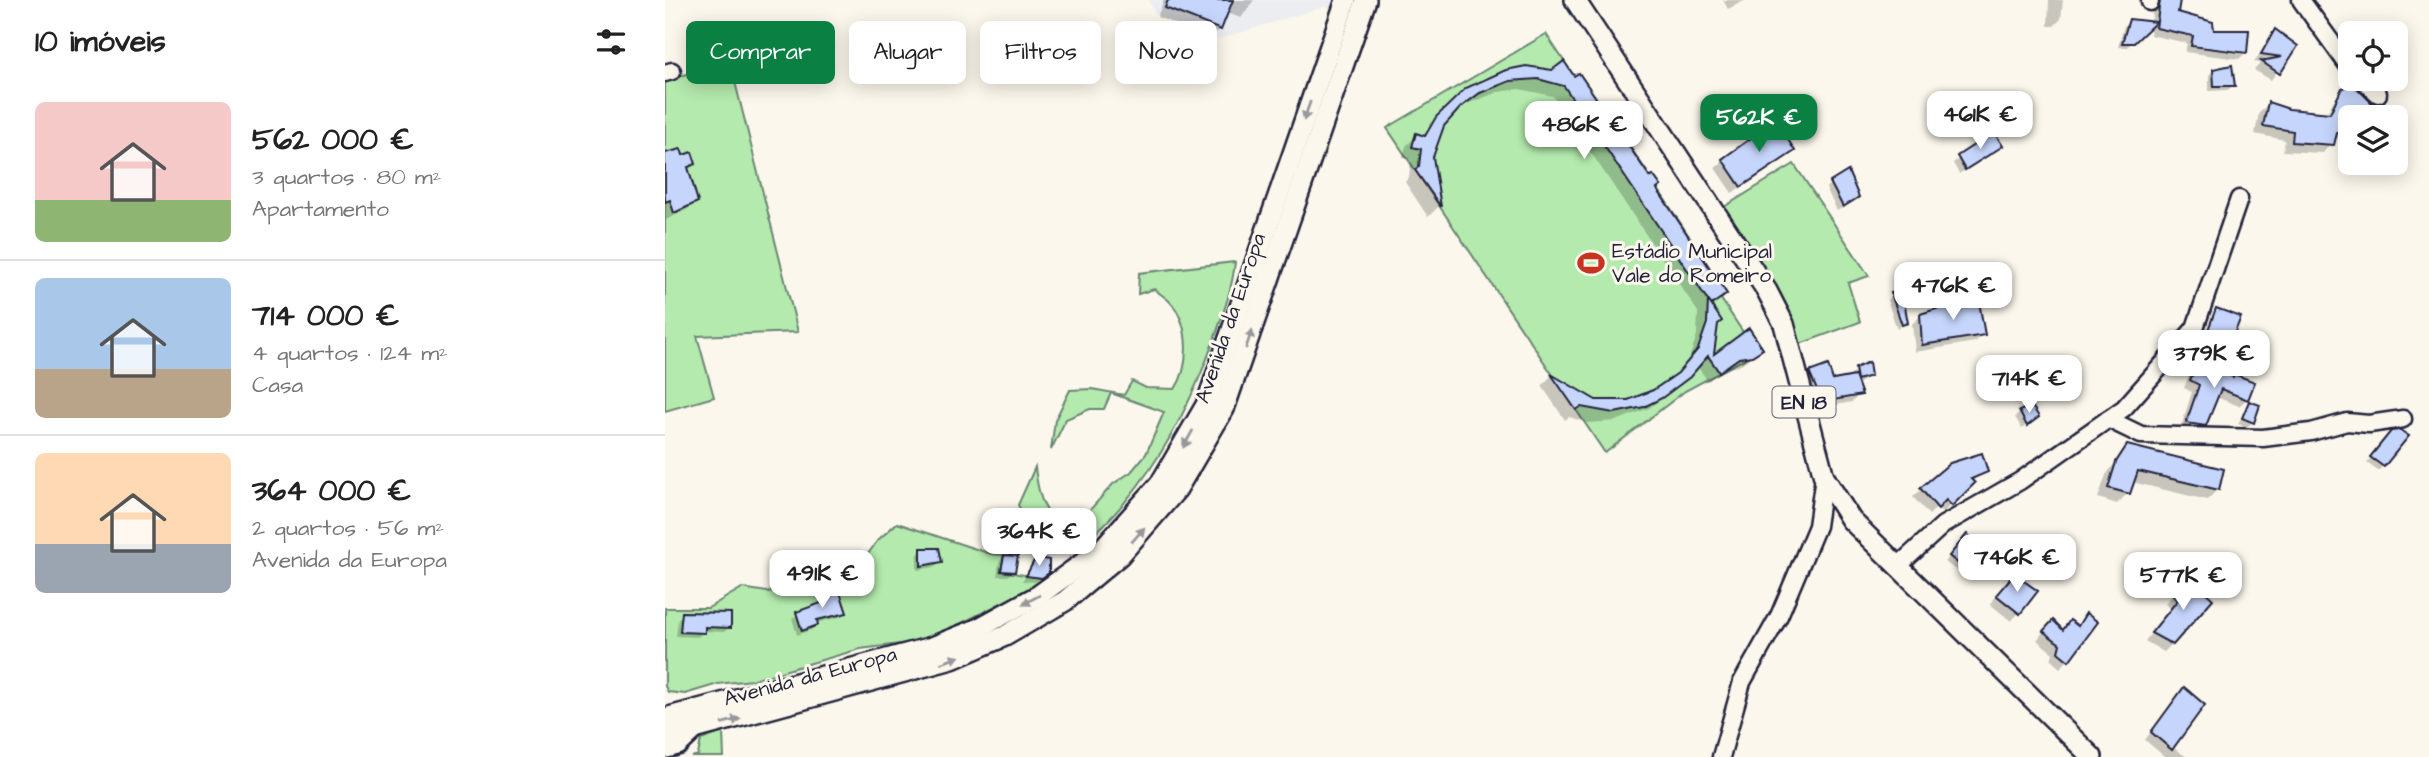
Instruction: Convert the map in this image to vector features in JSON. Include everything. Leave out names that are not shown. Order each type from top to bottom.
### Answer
[{"type":"main road","name":"Avenida da Europa","points":[[665,718],[932,648],[977,629],[1039,595],[1101,550],[1160,484],[1206,405],[1346,0]]},
{"type":"main road","name":"Avenida da Europa","points":[[665,737],[953,659],[1005,636],[1065,601],[1120,555],[1177,489],[1224,409],[1366,0]]},
{"type":"main road","name":"EN 18","points":[[1574,0],[1767,291],[1784,324],[1824,477],[1851,520],[2092,757]]},
{"type":"street","points":[[2301,0],[2338,51]]},
{"type":"street","points":[[2375,91],[2378,94]]},
{"type":"street","points":[[1898,566],[1943,524],[2020,481],[2124,408],[2195,328],[2239,199]]},
{"type":"street","points":[[2108,419],[2141,435],[2263,438],[2311,432],[2347,422],[2369,424],[2403,419]]},
{"type":"street","points":[[1721,757],[1742,682],[1779,616],[1817,526],[1824,477]]},
{"type":"street","points":[[665,750],[679,746],[697,729]]},
{"type":"shaded area","points":[[1148,0],[1346,0],[1340,17],[1326,6],[1217,40],[1217,21],[1168,21],[1156,15]]},
{"type":"green space","name":"Estádio Municipal Vale do Romeiro","points":[[1546,34],[1574,76],[1579,73],[1650,176],[1653,175],[1661,186],[1658,189],[1727,294],[1721,299],[1743,332],[1749,328],[1763,349],[1685,391],[1605,453],[1387,128]]},
{"type":"green space","points":[[686,74],[686,84],[736,84],[798,332],[697,336],[714,397],[665,411],[665,80]]},
{"type":"green space","points":[[1794,164],[1869,276],[1848,283],[1860,322],[1800,344],[1777,290],[1724,207]]},
{"type":"green space","points":[[1235,262],[1227,302],[1203,370],[1176,426],[1144,478],[1104,525],[1080,547],[1048,543],[1036,533],[1018,505],[1035,467],[1040,493],[1049,515],[1061,529],[1073,529],[1113,484],[1131,472],[1146,454],[1164,412],[1111,393],[1104,409],[1090,409],[1066,419],[1051,450],[1055,420],[1070,390],[1092,389],[1124,395],[1132,381],[1146,388],[1175,389],[1180,380],[1186,346],[1182,323],[1172,304],[1154,289],[1138,294],[1139,273]]},
{"type":"green space","points":[[897,523],[991,554],[1004,555],[1001,571],[1048,579],[960,624],[916,642],[860,649],[752,680],[718,684],[685,694],[668,692],[665,686],[665,608],[708,608],[742,588],[767,592],[795,588],[838,576],[863,561],[878,540]]},
{"type":"green space","points":[[723,732],[724,757],[692,757],[698,755],[701,740]]},
{"type":"building","points":[[1168,0],[1233,0],[1221,30],[1217,28],[1217,21],[1198,21],[1165,8]]},
{"type":"building","points":[[2160,0],[2180,0],[2178,12],[2213,22],[2214,30],[2249,30],[2247,53],[2191,46],[2193,36],[2156,28]]},
{"type":"building","points":[[2129,19],[2156,22],[2134,43],[2122,43]]},
{"type":"building","points":[[2275,29],[2298,46],[2280,74],[2261,61],[2282,57],[2261,54]]},
{"type":"building","points":[[1564,61],[1574,76],[1579,73],[1650,177],[1653,175],[1661,186],[1657,189],[1727,294],[1711,305],[1564,86],[1538,79],[1510,81],[1480,93],[1461,107],[1444,126],[1433,157],[1441,207],[1415,170],[1419,166],[1421,149],[1412,147],[1416,133],[1425,136],[1436,117],[1466,88],[1506,70],[1526,66],[1552,70]]},
{"type":"building","points":[[2232,65],[2235,86],[2214,86],[2213,69]]},
{"type":"building","points":[[2341,91],[2360,91],[2372,105],[2338,105],[2338,133],[2334,145],[2292,142],[2293,131],[2263,126],[2268,102],[2289,109],[2330,113]]},
{"type":"building","points":[[1776,120],[1795,151],[1741,187],[1722,159]]},
{"type":"building","points":[[1994,132],[2003,146],[1965,170],[1957,156]]},
{"type":"building","points":[[681,149],[683,155],[692,152],[696,164],[688,167],[698,202],[674,213],[670,200],[665,202],[665,153]]},
{"type":"building","points":[[1848,171],[1859,197],[1843,207],[1830,182]]},
{"type":"building","points":[[1902,290],[1908,323],[1902,325],[1891,293]]},
{"type":"building","points":[[1978,296],[1985,335],[1922,345],[1920,314]]},
{"type":"building","points":[[1708,300],[1722,321],[1718,324],[1714,354],[1749,328],[1763,349],[1752,356],[1739,358],[1719,372],[1708,356],[1690,377],[1662,398],[1644,407],[1614,413],[1581,407],[1576,410],[1551,374],[1596,400],[1628,400],[1653,390],[1678,373],[1698,349],[1707,323]]},
{"type":"building","points":[[2216,308],[2241,317],[2231,342],[2207,333]]},
{"type":"building","points":[[2199,358],[2233,377],[2234,374],[2255,382],[2248,400],[2221,389],[2206,426],[2186,423],[2199,385],[2190,380]]},
{"type":"building","points":[[1869,362],[1871,376],[1857,380],[1855,368]]},
{"type":"building","points":[[1828,365],[1833,380],[1855,376],[1862,395],[1822,402],[1809,372]]},
{"type":"building","points":[[2249,401],[2260,405],[2254,423],[2242,418]]},
{"type":"building","points":[[2032,406],[2039,417],[2027,426],[2019,411]]},
{"type":"building","points":[[2400,430],[2409,436],[2384,467],[2370,457],[2391,431]]},
{"type":"building","points":[[2127,445],[2224,469],[2219,490],[2138,471],[2130,494],[2108,488],[2116,462]]},
{"type":"building","points":[[1982,453],[1988,472],[1971,479],[1975,483],[1952,506],[1946,500],[1938,509],[1920,488],[1950,463]]},
{"type":"building","points":[[1967,534],[1985,549],[1964,568],[1949,556]]},
{"type":"building","points":[[921,548],[939,548],[942,562],[921,566]]},
{"type":"building","points":[[1004,555],[1018,556],[1015,572],[1001,571]]},
{"type":"building","points":[[1036,557],[1049,560],[1049,573],[1042,578],[1026,576]]},
{"type":"building","points":[[2014,574],[2038,591],[2020,614],[1996,595]]},
{"type":"building","points":[[2189,577],[2213,599],[2173,645],[2151,633],[2177,601],[2172,594]]},
{"type":"building","points":[[839,589],[847,613],[817,620],[818,625],[802,631],[796,612],[824,602],[822,596]]},
{"type":"building","points":[[682,612],[731,613],[731,628],[705,627],[705,633],[680,632]]},
{"type":"building","points":[[2086,613],[2098,622],[2069,661],[2058,652],[2060,644],[2043,631],[2053,620],[2063,630],[2070,620],[2078,626]]},
{"type":"building","points":[[2184,687],[2205,705],[2172,750],[2151,732]]},
{"type":"place","name":"Estádio Municipal Vale do Romeiro","points":[[1591,263]]}]
